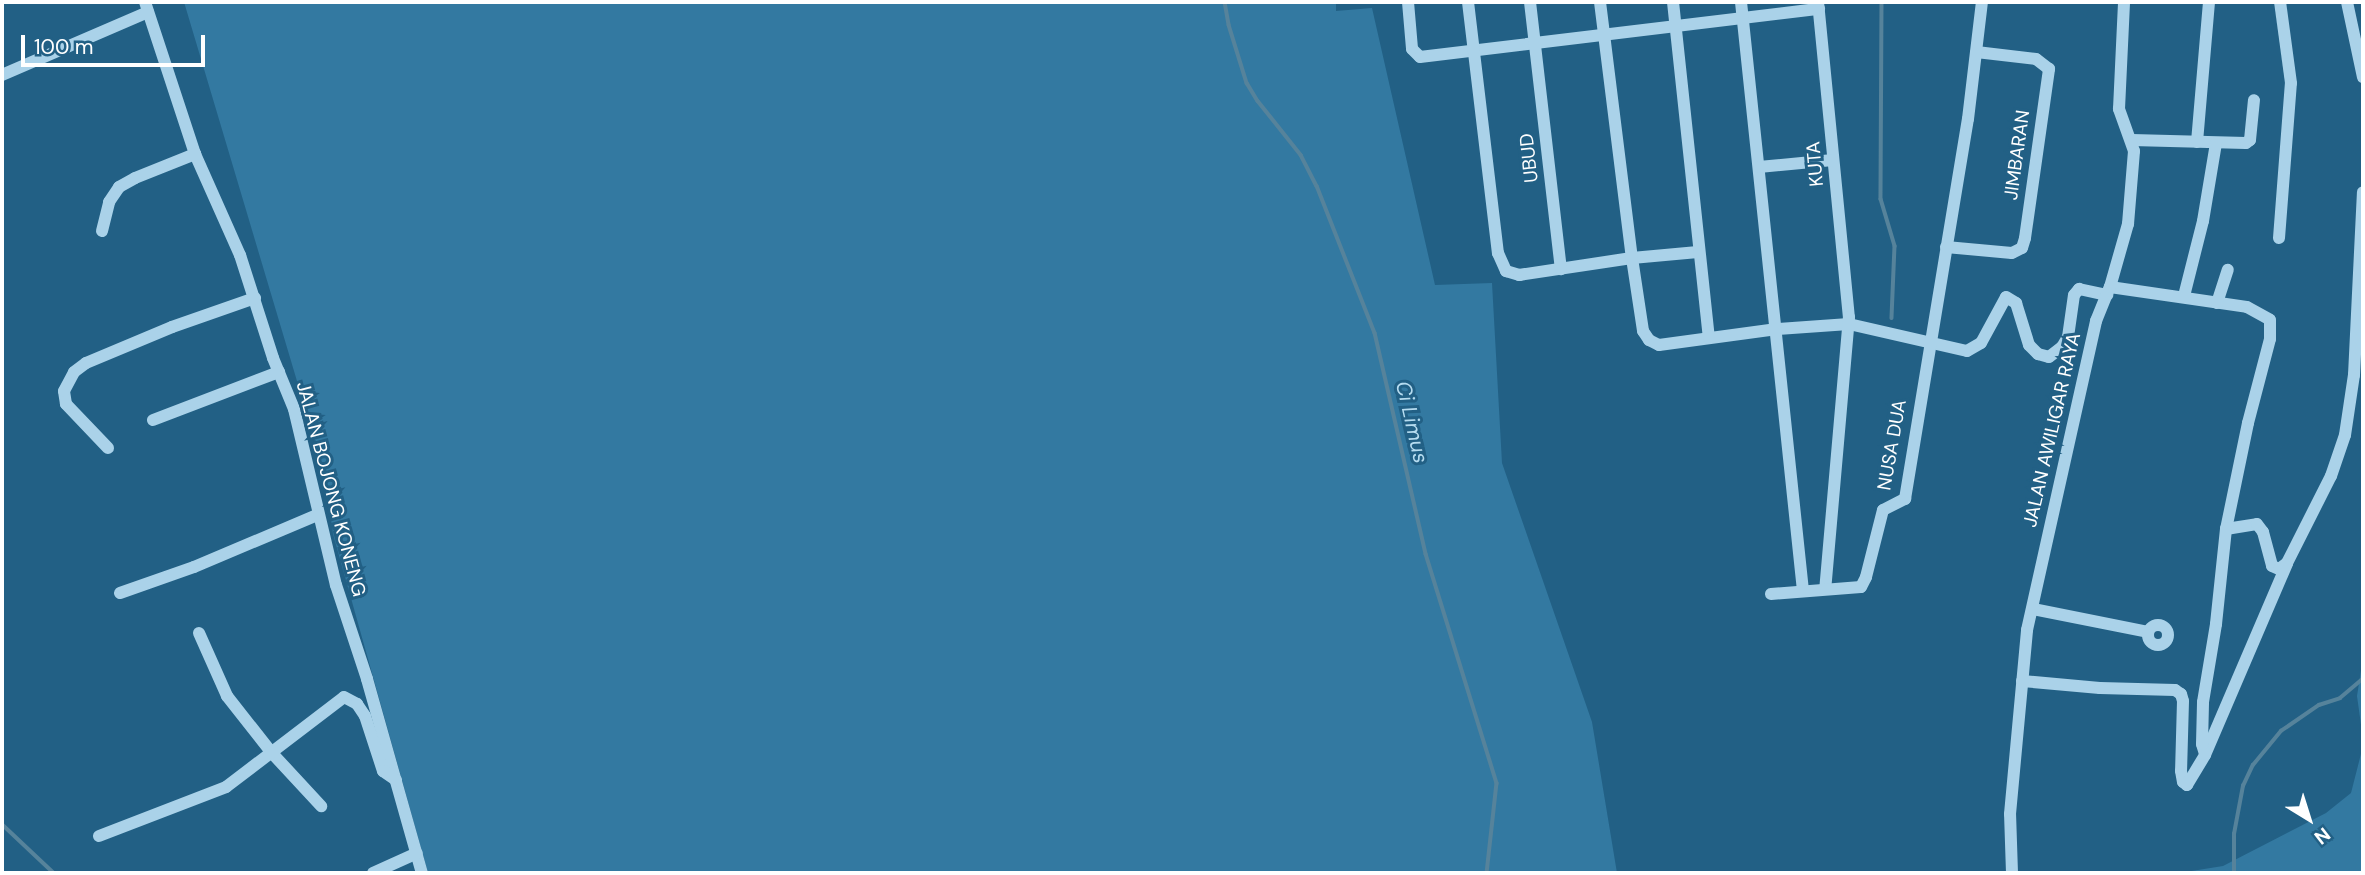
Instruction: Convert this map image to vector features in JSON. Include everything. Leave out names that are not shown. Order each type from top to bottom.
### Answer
[{"type":"street","points":[[1408,2],[1412,49],[1420,57],[1819,6]]},
{"type":"street","points":[[1468,2],[1498,253],[1506,271],[1519,275],[1632,258],[1698,252]]},
{"type":"street","name":"UBUD","points":[[1530,2],[1561,269]]},
{"type":"street","points":[[1600,2],[1643,331],[1649,340],[1659,345],[1777,329],[1849,324],[1960,351],[1973,349],[1981,343],[2006,297],[2012,298],[2029,345],[2038,354],[2049,357],[2062,347],[2068,337],[2074,295],[2079,289],[2184,296],[2255,310],[2266,315],[2272,325],[2226,530],[2216,624],[2203,702],[2202,744],[2205,755]]},
{"type":"street","points":[[1673,2],[1709,338]]},
{"type":"street","points":[[1741,2],[1803,591]]},
{"type":"street","points":[[1929,343],[1982,2]]},
{"type":"street","name":"JALAN AWILIGAR RAYA","points":[[2012,873],[2010,814],[2022,681],[2033,609],[2092,334],[2109,291],[2128,224],[2134,172],[2132,140],[2123,127],[2119,109],[2124,2]]},
{"type":"street","points":[[2197,142],[2209,2]]},
{"type":"street","points":[[2279,238],[2291,83],[2280,2]]},
{"type":"street","points":[[2347,2],[2363,77]]},
{"type":"street","name":"KUTA","points":[[1819,6],[1849,324]]},
{"type":"street","points":[[2,75],[147,7]]},
{"type":"street","name":"JALAN BOJONG KONENG","points":[[147,7],[195,154],[240,256],[294,409],[317,515],[422,873]]},
{"type":"street","name":"JIMBARAN","points":[[1946,247],[2012,253],[2022,248],[2025,238],[2049,69],[2045,63],[2036,59],[1976,52]]},
{"type":"street","points":[[2132,140],[2248,142],[2255,100]]},
{"type":"street","points":[[2184,296],[2203,221],[2216,143]]},
{"type":"street","points":[[102,231],[109,202],[119,187],[195,154]]},
{"type":"street","points":[[1759,167],[1833,160]]},
{"type":"street","points":[[2022,681],[2100,688],[2175,690],[2181,694],[2183,701],[2181,771],[2183,782],[2187,785],[2205,755],[2287,563],[2340,454],[2354,375],[2363,192]]},
{"type":"street","points":[[2217,303],[2228,270]]},
{"type":"street","points":[[108,448],[66,404],[64,391],[74,372],[86,363],[172,327],[254,298]]},
{"type":"street","points":[[1825,589],[1849,324]]},
{"type":"street","name":"NUSA DUA","points":[[1771,594],[1861,587],[1866,577],[1882,510],[1905,499],[1929,343]]},
{"type":"street","points":[[153,420],[279,372]]},
{"type":"street","points":[[120,593],[194,567],[317,515]]},
{"type":"street","points":[[2226,530],[2257,524],[2263,532],[2272,566],[2277,569],[2287,563]]},
{"type":"street","points":[[2033,609],[2148,632]]},
{"type":"street","points":[[199,634],[227,696],[271,752],[321,806]]},
{"type":"street","points":[[99,836],[226,787],[344,696],[356,704],[365,716],[383,771],[396,780]]},
{"type":"street","points":[[373,873],[417,853]]},
{"type":"shaded area","points":[[184,2],[1336,2],[1336,11],[1372,8],[1435,285],[1492,283],[1502,463],[1592,722],[1617,873],[428,873],[333,534],[325,475]]},
{"type":"shaded area","points":[[2363,658],[2363,739],[2357,696]]},
{"type":"shaded area","points":[[2363,746],[2363,873],[2179,873],[2223,866],[2326,813],[2351,793]]},
{"type":"waterway","name":"Ci Limus","points":[[1225,2],[1229,25],[1247,83],[1301,155],[1317,186],[1375,333],[1426,554],[1497,783],[1487,873]]},
{"type":"waterway","points":[[1882,2],[1881,199],[1895,246],[1892,318]]},
{"type":"waterway","points":[[2234,873],[2234,834],[2243,786],[2253,765],[2281,731],[2319,705],[2340,698],[2363,679]]},
{"type":"waterway","points":[[2,824],[54,873]]}]
